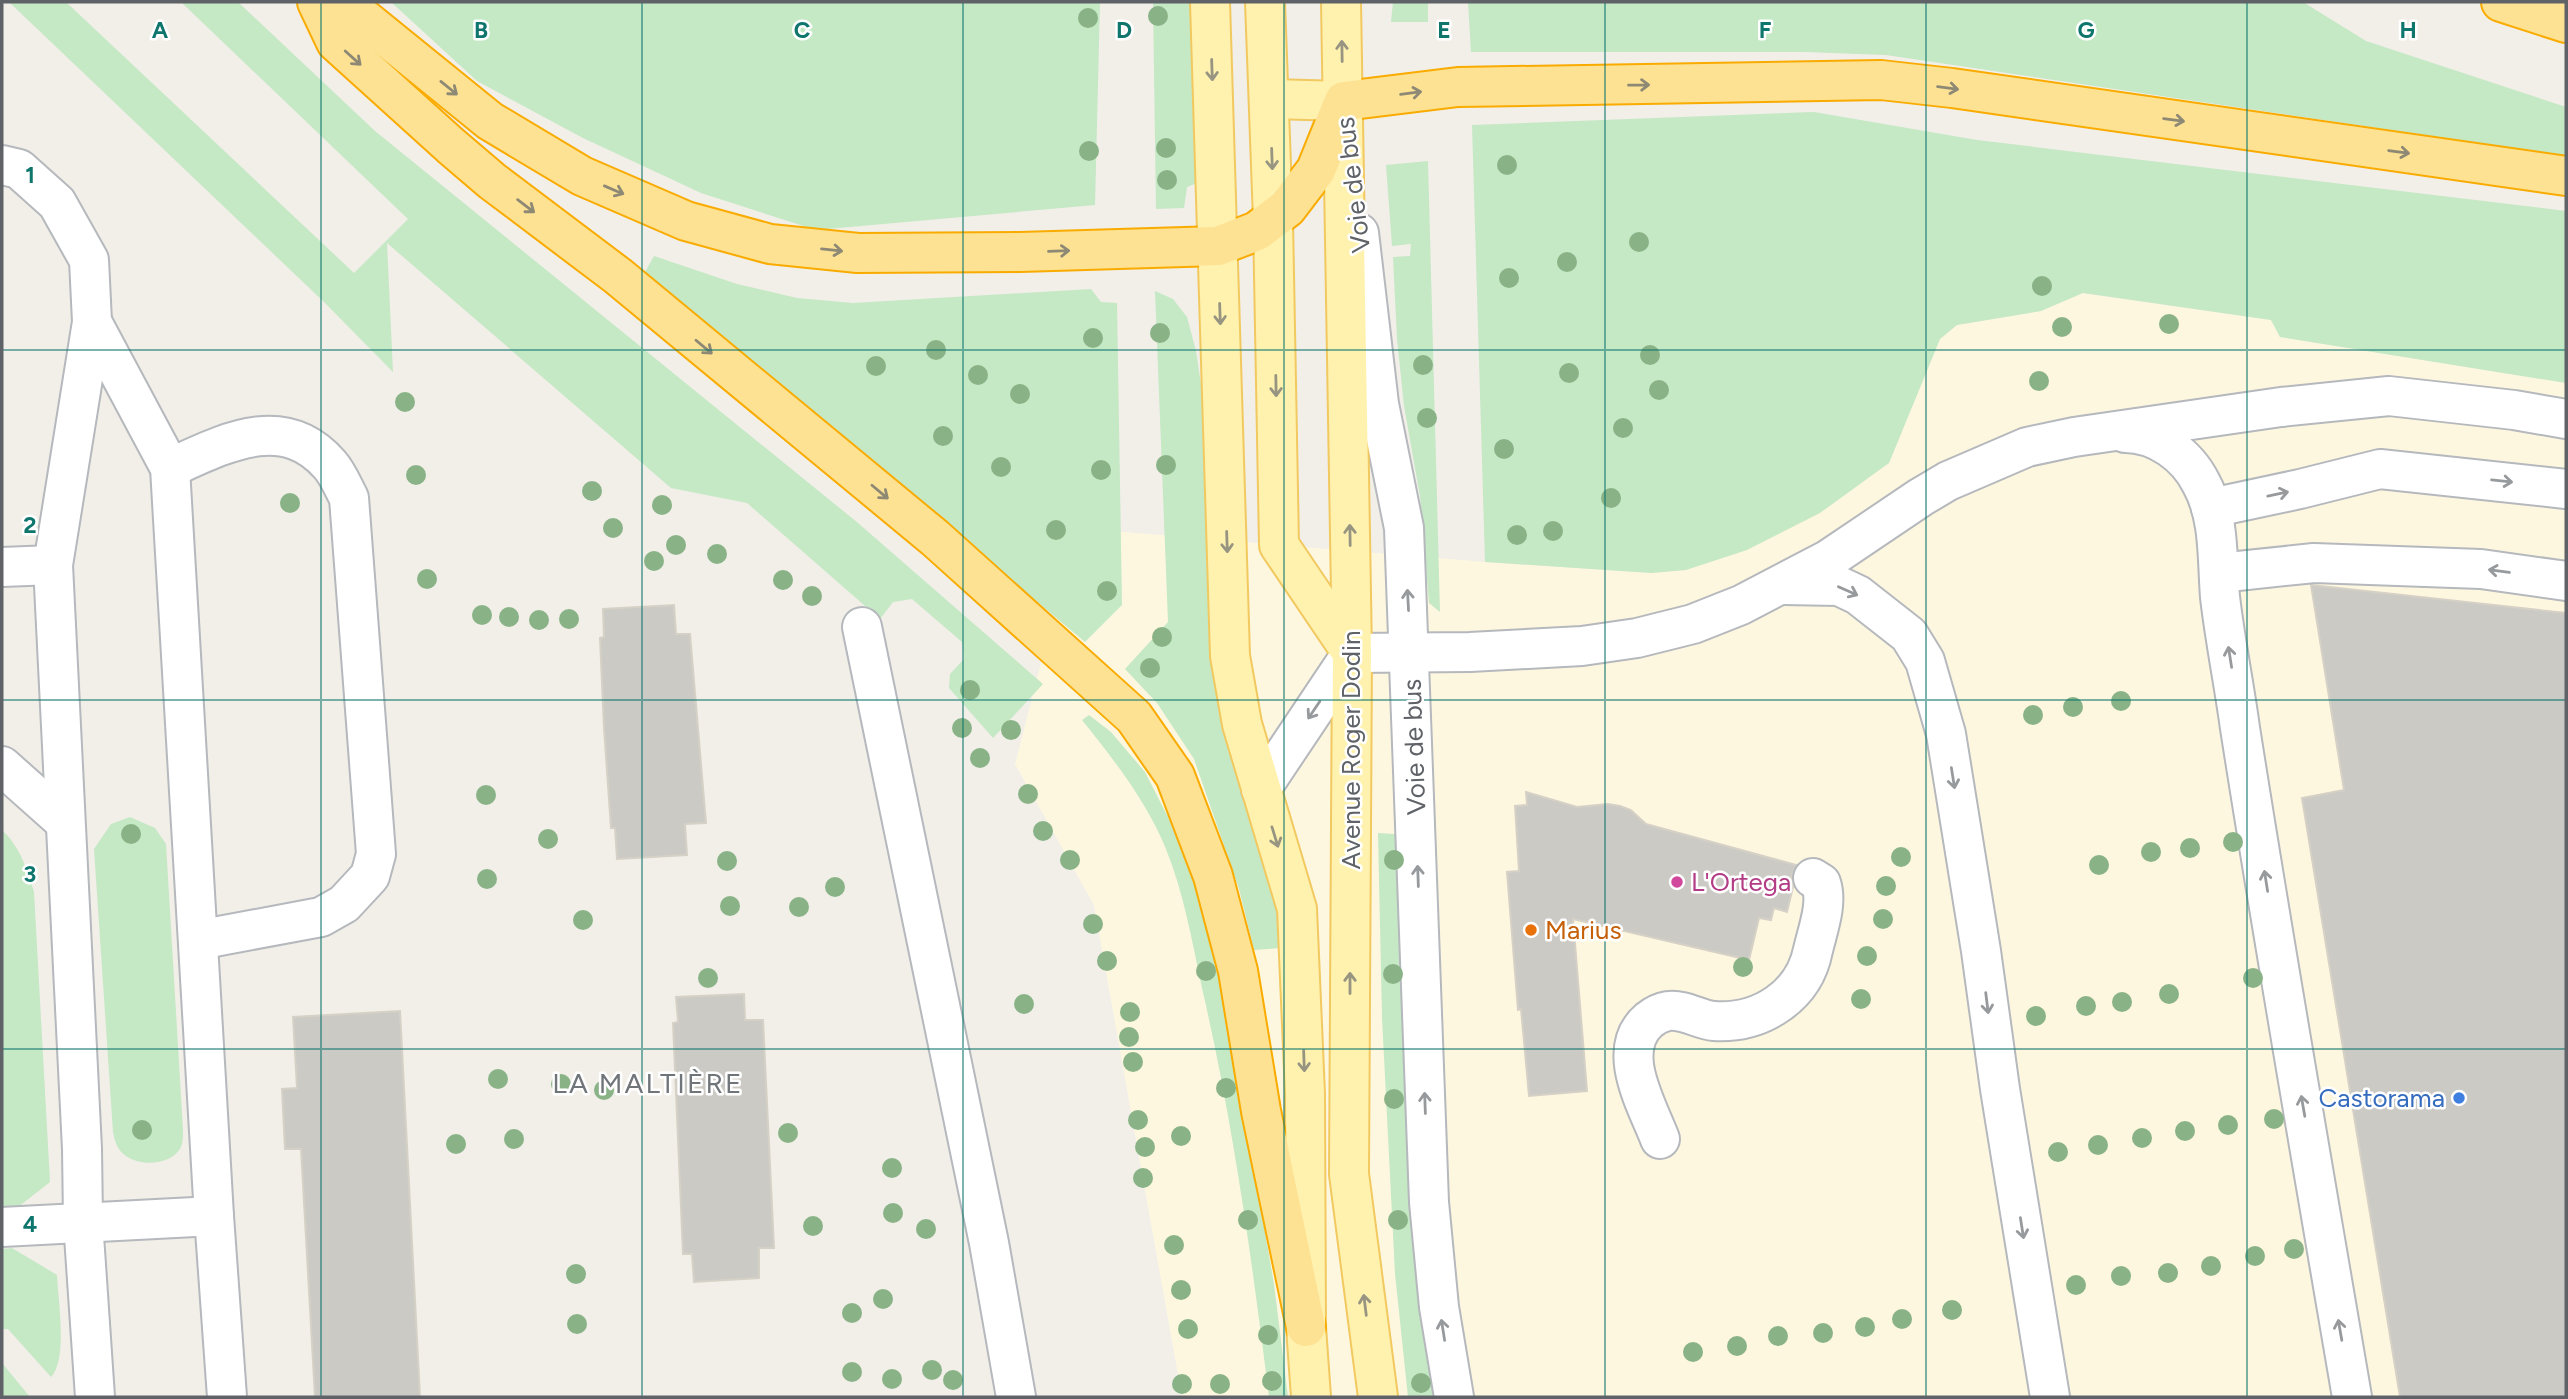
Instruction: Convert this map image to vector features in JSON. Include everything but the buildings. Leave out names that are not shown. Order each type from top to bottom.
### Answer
[{"type":"highway","points":[[317,2],[335,42],[451,146],[492,181],[618,276],[935,538],[1134,718],[1175,776],[1213,876],[1238,971],[1261,1111],[1306,1327]]},
{"type":"highway","points":[[337,2],[358,14],[490,121],[582,176],[686,221],[770,244],[858,253],[1020,252],[1218,246],[1238,240],[1273,220],[1295,199],[1316,170],[1344,100],[1458,87],[1881,80],[2566,176]]},
{"type":"highway","points":[[2501,2],[2566,23]]},
{"type":"main road","points":[[1210,2],[1230,656],[1242,724],[1297,909],[1305,1094],[1306,1327],[1311,1397]]},
{"type":"main road","points":[[1265,2],[1270,99],[1279,545],[1352,653]]},
{"type":"main road","name":"Avenue Roger Dodin","points":[[1341,2],[1352,653],[1349,1174],[1378,1397]]},
{"type":"main road","points":[[1270,99],[1344,100]]},
{"type":"lane","name":"Voie de bus","points":[[1344,100],[1379,404],[1404,528],[1429,1202],[1439,1307],[1454,1397]]},
{"type":"lane","points":[[2,164],[19,169],[57,202],[89,260],[92,322],[53,565],[82,1149],[83,1221],[95,1397]]},
{"type":"lane","points":[[92,322],[170,468],[227,1397]]},
{"type":"lane","points":[[1261,789],[1352,653],[1471,652],[1582,646],[1637,638],[1693,624],[1741,605],[1829,559],[1921,497],[2027,447],[2074,437],[2281,407],[2389,396],[2514,410],[2566,419]]},
{"type":"lane","points":[[2110,433],[2138,433],[2165,443],[2186,461],[2201,482],[2211,508],[2220,597],[2245,760],[2352,1397]]},
{"type":"lane","points":[[170,468],[249,437],[276,434],[304,444],[330,465],[349,498],[376,854],[370,876],[344,904],[321,917],[198,940]]},
{"type":"lane","points":[[2211,508],[2380,469],[2566,489]]},
{"type":"lane","points":[[2219,573],[2314,563],[2481,569],[2566,581]]},
{"type":"lane","points":[[2,567],[53,565]]},
{"type":"lane","points":[[1781,584],[1839,586],[1858,595],[1909,635],[1925,661],[1946,734],[2050,1397]]},
{"type":"lane","points":[[862,627],[989,1243],[1016,1397]]},
{"type":"lane","points":[[2,766],[65,822]]},
{"type":"lane","points":[[1660,1139],[1637,1082],[1634,1057],[1640,1027],[1653,1016],[1668,1011],[1687,1012],[1712,1021],[1737,1020],[1776,1007],[1799,986],[1811,960],[1825,895],[1821,883],[1813,878]]},
{"type":"lane","points":[[2,1227],[214,1216]]},
{"type":"shaded area","points":[[2082,293],[2271,320],[2280,337],[2566,383],[2566,1397],[1182,1397],[1094,905],[1015,764],[1076,528],[1485,562],[1651,573],[1686,570],[1889,463],[1940,339],[1957,325],[2041,311]]},
{"type":"green space","points":[[9,2],[66,2],[354,273],[408,219],[181,2],[238,2],[375,131],[858,523],[1043,684],[993,738],[949,688],[950,674],[964,659],[962,642],[912,599],[893,602],[880,619],[747,503],[671,488],[387,243],[393,372],[324,302]]},
{"type":"green space","points":[[391,2],[1100,2],[1095,205],[816,230],[701,193],[583,138],[477,81]]},
{"type":"green space","points":[[1153,2],[1196,2],[1200,182],[1187,187],[1184,208],[1156,209]]},
{"type":"green space","points":[[1393,2],[1428,2],[1428,22],[1391,22]]},
{"type":"green space","points":[[1468,2],[2303,2],[2366,41],[2566,107],[2566,156],[1886,55],[1805,52],[1471,52]]},
{"type":"green space","points":[[1814,112],[1977,140],[2566,211],[2566,383],[2280,337],[2271,320],[2083,293],[2041,311],[1957,325],[1940,339],[1889,463],[1820,513],[1747,550],[1686,570],[1651,573],[1485,562],[1472,125]]},
{"type":"green space","points":[[1428,161],[1440,612],[1429,603],[1420,496],[1404,406],[1397,339],[1393,257],[1410,256],[1411,244],[1392,246],[1386,165]]},
{"type":"green space","points":[[654,256],[737,284],[797,298],[853,303],[1091,289],[1101,302],[1117,303],[1122,605],[1085,642],[645,272]]},
{"type":"green space","points":[[1155,291],[1173,299],[1187,317],[1196,351],[1208,431],[1218,706],[1223,732],[1276,902],[1281,948],[1254,950],[1239,889],[1194,759],[1157,703],[1125,669],[1168,622]]},
{"type":"green space","points":[[1089,715],[1111,732],[1145,772],[1169,819],[1193,880],[1225,1002],[1274,1284],[1288,1397],[1269,1397],[1249,1243],[1232,1140],[1213,1038],[1178,883],[1166,849],[1140,798],[1082,720]]},
{"type":"green space","points":[[130,817],[155,828],[166,844],[183,1134],[182,1145],[171,1158],[148,1163],[132,1160],[123,1154],[113,1132],[94,849],[111,824]]},
{"type":"green space","points":[[2,830],[18,851],[34,892],[50,1182],[13,1211],[2,1212]]},
{"type":"green space","points":[[1378,833],[1411,835],[1444,1397],[1408,1397],[1395,1274],[1382,1018]]},
{"type":"green space","points":[[12,1248],[57,1275],[61,1343],[56,1368],[51,1377],[8,1329],[2,1329],[2,1249]]},
{"type":"green space","points":[[2,1363],[30,1397],[2,1397]]},
{"type":"place","name":"L'Ortega","points":[[1677,882]]},
{"type":"place","name":"Marius","points":[[1531,930]]},
{"type":"place","name":"Castorama","points":[[2459,1098]]},
{"type":"district","name":"LA MALTIÈRE","points":[[648,1083]]}]
